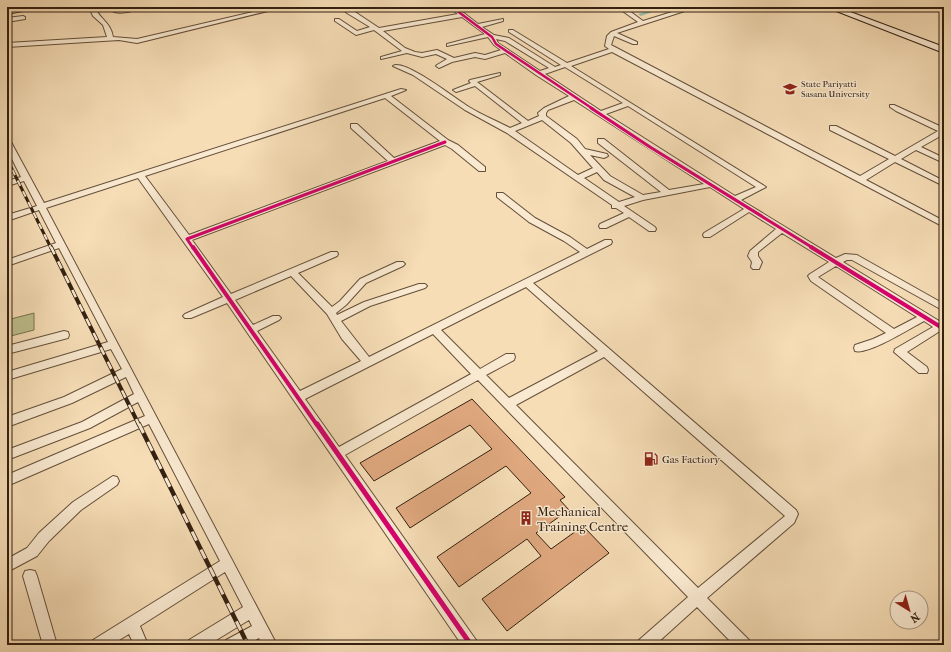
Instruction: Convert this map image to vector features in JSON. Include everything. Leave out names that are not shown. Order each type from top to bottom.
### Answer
[{"type":"main road","points":[[830,7],[944,49]]},
{"type":"main road","points":[[836,7],[944,49]]},
{"type":"street","points":[[7,12],[42,7]]},
{"type":"street","points":[[92,7],[95,15],[101,17],[106,23],[110,34],[110,39]]},
{"type":"street","points":[[115,11],[133,9],[134,7]]},
{"type":"street","points":[[7,45],[121,38],[137,41],[268,8],[281,7]]},
{"type":"street","points":[[343,7],[407,51],[422,55],[437,52],[451,60]]},
{"type":"street","points":[[349,12],[367,7]]},
{"type":"street","points":[[452,7],[490,36],[496,44],[538,74],[710,185],[942,328],[899,352],[923,370]]},
{"type":"street","points":[[620,7],[642,23]]},
{"type":"street","points":[[694,7],[613,33],[609,38],[609,48],[944,224]]},
{"type":"street","points":[[337,20],[358,34],[377,29],[463,15]]},
{"type":"street","points":[[7,20],[23,18]]},
{"type":"street","points":[[477,26],[501,20]]},
{"type":"street","points":[[511,31],[762,187],[734,200]]},
{"type":"street","points":[[613,33],[635,43]]},
{"type":"street","points":[[449,45],[490,36],[507,39],[554,69]]},
{"type":"street","points":[[458,43],[475,54],[485,57],[505,51]]},
{"type":"street","points":[[513,56],[540,48]]},
{"type":"street","points":[[538,74],[613,50]]},
{"type":"street","points":[[383,58],[407,51]]},
{"type":"street","points":[[439,66],[451,60],[475,54]]},
{"type":"street","points":[[396,66],[415,74],[468,109],[510,131],[615,206],[652,229]]},
{"type":"street","points":[[498,74],[472,81],[527,124]]},
{"type":"street","points":[[456,90],[475,84]]},
{"type":"street","points":[[7,218],[141,176],[403,90]]},
{"type":"street","points":[[386,96],[445,142],[456,147],[482,169]]},
{"type":"street","points":[[543,117],[542,113],[546,110],[574,97]]},
{"type":"street","points":[[600,114],[628,104]]},
{"type":"street","points":[[892,106],[944,131]]},
{"type":"street","points":[[510,131],[543,117]]},
{"type":"street","points":[[543,117],[571,137],[598,169],[617,185],[642,198]]},
{"type":"street","points":[[354,126],[394,162]]},
{"type":"street","points":[[834,128],[944,184]]},
{"type":"street","points":[[860,180],[944,131]]},
{"type":"street","points":[[601,141],[667,193]]},
{"type":"street","points":[[7,142],[114,344],[151,418],[270,645]]},
{"type":"street","points":[[187,238],[445,142]]},
{"type":"street","points":[[915,147],[944,161]]},
{"type":"street","points":[[583,151],[604,156]]},
{"type":"street","points":[[577,178],[598,169]]},
{"type":"street","points":[[141,176],[187,238],[471,645]]},
{"type":"street","points":[[7,184],[25,178]]},
{"type":"street","points":[[615,206],[642,198],[710,185]]},
{"type":"street","points":[[500,195],[532,220],[568,239],[587,252]]},
{"type":"street","points":[[707,235],[749,209]]},
{"type":"street","points":[[603,226],[629,214]]},
{"type":"street","points":[[756,267],[757,262],[753,256],[754,252],[781,229]]},
{"type":"street","points":[[298,398],[608,242]]},
{"type":"street","points":[[7,263],[61,244]]},
{"type":"street","points":[[188,316],[334,254]]},
{"type":"street","points":[[894,333],[813,278],[813,276],[836,262],[848,257],[858,258],[944,308]]},
{"type":"street","points":[[333,316],[363,281],[400,264]]},
{"type":"street","points":[[292,272],[333,316],[368,363]]},
{"type":"street","points":[[527,283],[604,352],[792,514],[790,519],[644,645]]},
{"type":"street","points":[[333,316],[422,286]]},
{"type":"street","points":[[859,348],[877,342],[924,317]]},
{"type":"street","points":[[251,330],[276,318]]},
{"type":"street","points":[[434,329],[744,645]]},
{"type":"street","points":[[7,350],[64,335]]},
{"type":"street","points":[[7,376],[114,344]]},
{"type":"street","points":[[508,404],[604,352]]},
{"type":"street","points":[[337,454],[510,357]]},
{"type":"street","points":[[7,422],[68,400],[128,371]]},
{"type":"street","points":[[7,455],[68,430],[86,425],[140,396]]},
{"type":"street","points":[[7,481],[151,418]]},
{"type":"street","points":[[7,566],[32,552],[44,536],[77,506],[113,481]]},
{"type":"street","points":[[98,645],[227,564]]},
{"type":"street","points":[[30,576],[50,645]]},
{"type":"street","points":[[194,645],[252,610]]},
{"type":"street","points":[[132,623],[141,645]]},
{"type":"street","points":[[231,645],[261,628]]},
{"type":"green space","points":[[34,313],[34,330],[7,337],[7,320]]},
{"type":"building","name":"Mechanical Training Centre","points":[[472,399],[565,497],[560,500],[569,510],[536,533],[551,549],[583,526],[609,553],[507,631],[482,599],[541,556],[527,539],[459,587],[437,557],[531,493],[506,466],[410,528],[396,508],[492,449],[470,425],[374,481],[360,463]]},
{"type":"waterway","points":[[641,14],[665,7]]},
{"type":"railway","points":[[7,159],[51,248]]},
{"type":"railway","points":[[51,247],[139,425]]},
{"type":"railway","points":[[139,424],[248,645]]},
{"type":"cycle path","points":[[452,7],[492,37],[496,44],[650,147],[944,329]]},
{"type":"cycle path","points":[[445,142],[187,239],[471,645]]},
{"type":"place","name":"State Pariyatti Sasana University","points":[[790,89]]},
{"type":"place","name":"Gas Factiory","points":[[651,459]]},
{"type":"place","name":"Mechanical Training Centre","points":[[526,518]]}]
